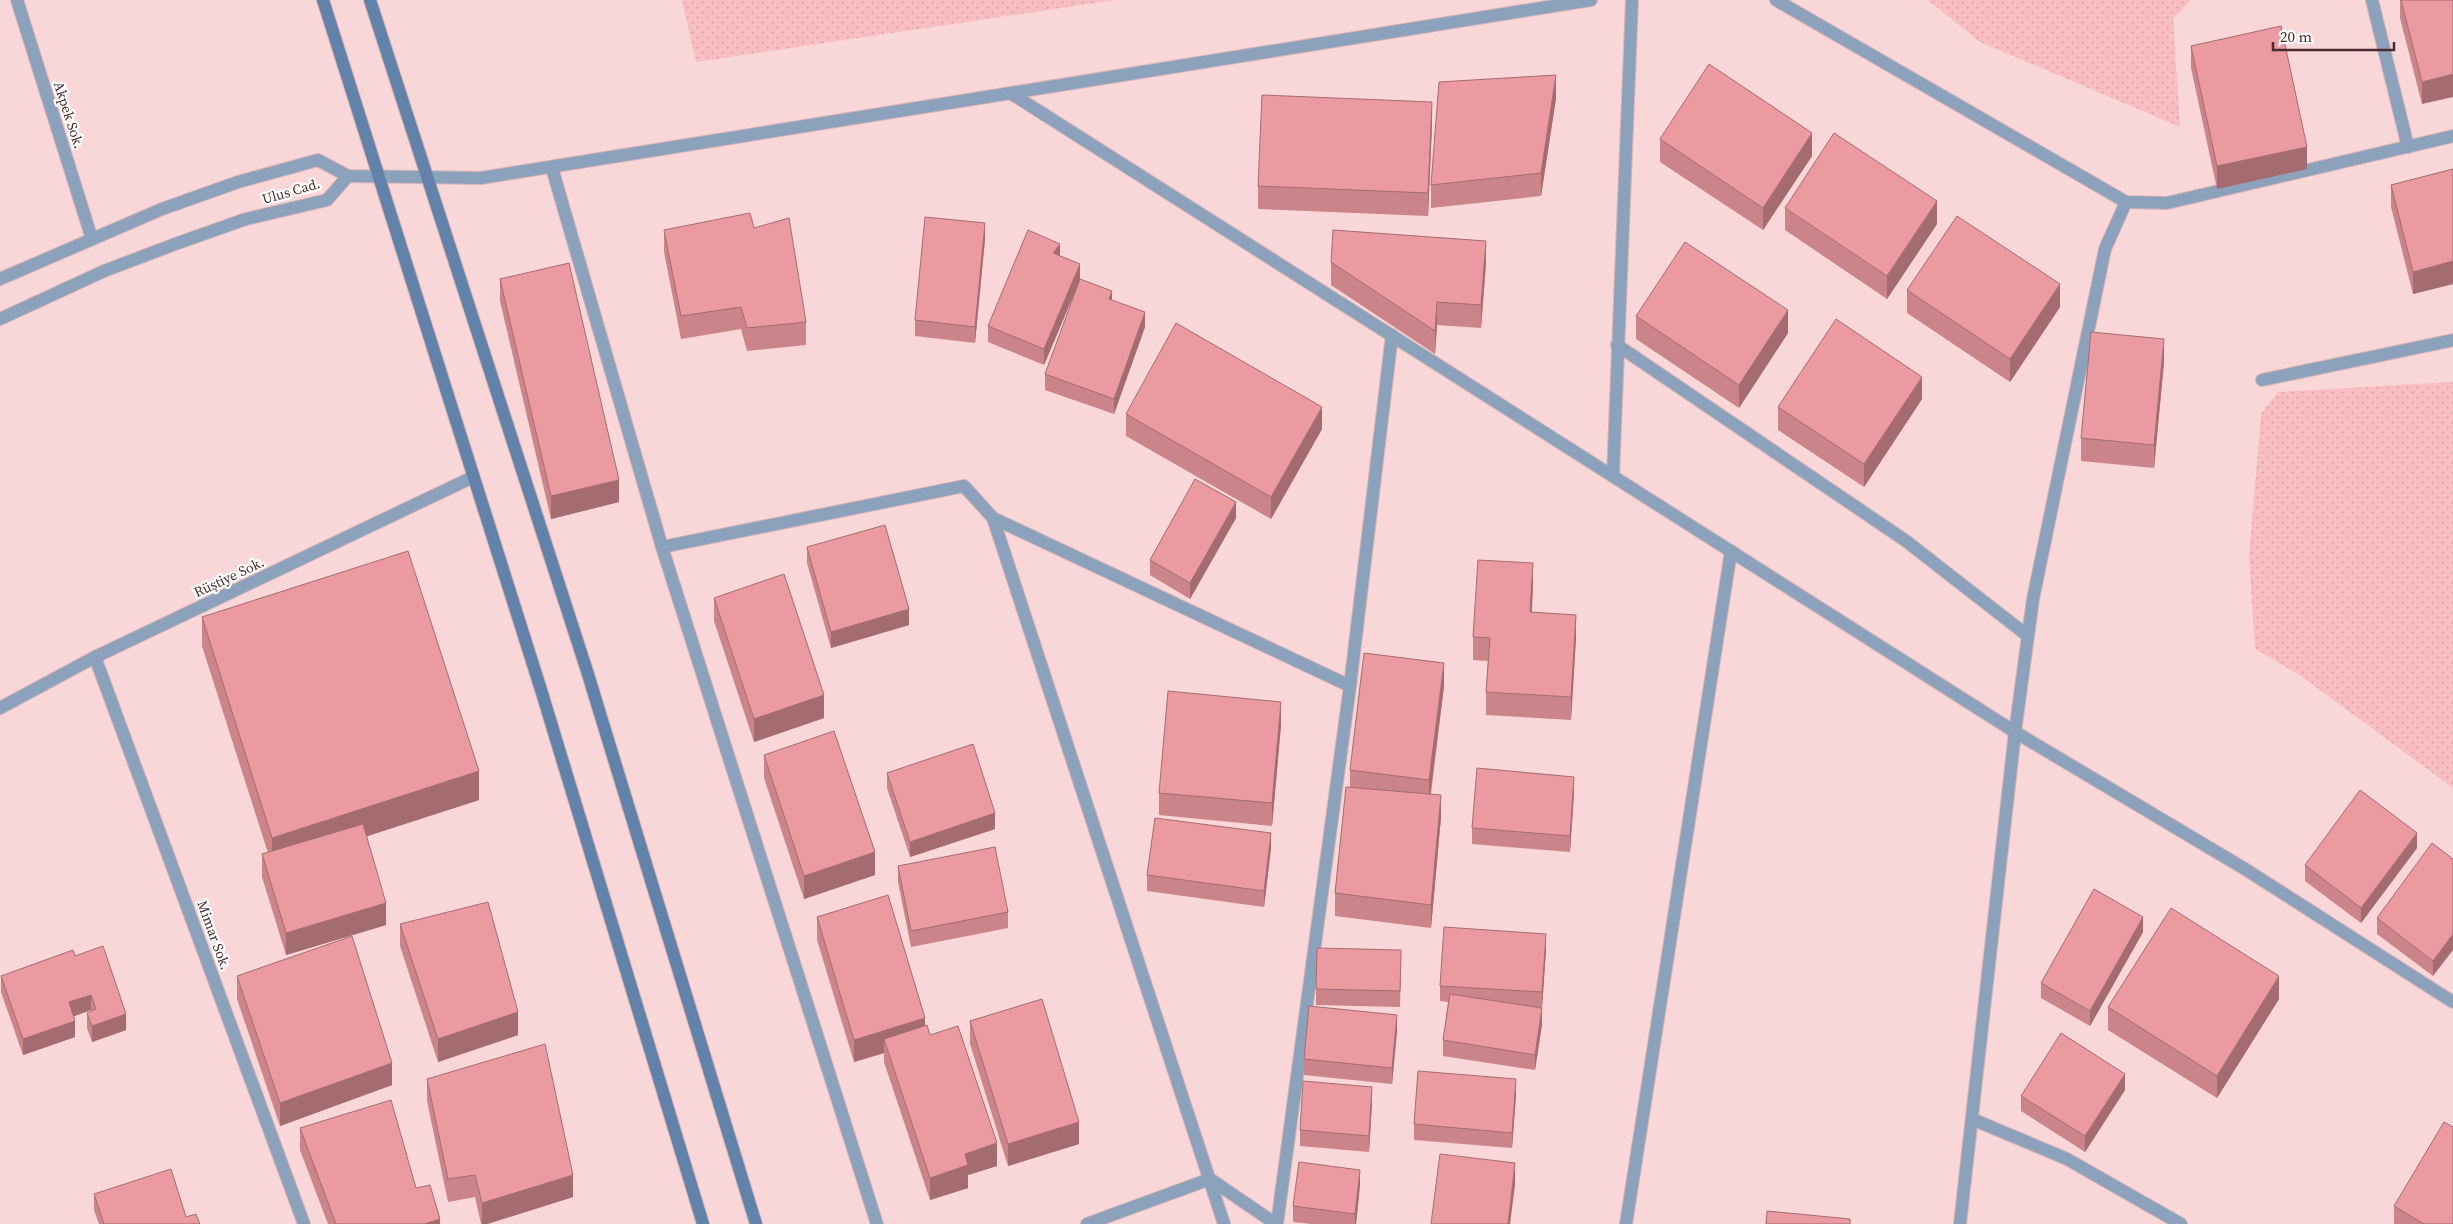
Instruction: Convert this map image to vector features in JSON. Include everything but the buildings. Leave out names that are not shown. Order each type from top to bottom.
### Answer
[{"type":"main road","points":[[323,0],[542,693],[703,1224]]},
{"type":"main road","points":[[370,0],[587,671],[756,1224]]},
{"type":"street","name":"Akpek Sok.","points":[[17,0],[92,239]]},
{"type":"street","points":[[348,176],[428,179],[481,178],[552,168],[1591,0]]},
{"type":"street","points":[[1612,476],[1632,0]]},
{"type":"street","points":[[1776,0],[2126,202],[2168,204],[2453,136]]},
{"type":"street","points":[[2372,0],[2408,147]]},
{"type":"street","points":[[1012,94],[2015,732],[2245,869],[2453,1002]]},
{"type":"street","name":"Ulus Cad.","points":[[0,279],[162,209],[238,182],[318,160],[348,176],[327,200],[246,219],[178,242],[104,271],[0,319]]},
{"type":"street","points":[[552,168],[662,547],[877,1224]]},
{"type":"street","points":[[1960,1224],[2015,732],[2035,589],[2105,249],[2126,202]]},
{"type":"street","points":[[1210,1179],[1276,1224],[1350,686],[1392,335]]},
{"type":"street","points":[[2262,380],[2453,340]]},
{"type":"street","points":[[1617,346],[1906,541],[2028,636]]},
{"type":"street","name":"Rüştiye Sok.","points":[[0,708],[95,657],[473,477]]},
{"type":"street","points":[[662,547],[964,486],[993,518],[1350,686]]},
{"type":"street","points":[[993,518],[1224,1224]]},
{"type":"street","points":[[1626,1224],[1731,552]]},
{"type":"street","name":"Mimar Sok.","points":[[95,657],[304,1224]]},
{"type":"street","points":[[1972,1119],[2067,1159],[2181,1224]]},
{"type":"street","points":[[1087,1224],[1210,1179]]},
{"type":"shaded area","points":[[682,0],[1115,0],[696,62]]},
{"type":"shaded area","points":[[1928,0],[2191,0],[2173,19],[2180,127],[1980,42]]},
{"type":"shaded area","points":[[2453,382],[2453,788],[2301,676],[2255,649],[2249,556],[2261,414],[2278,392]]}]
